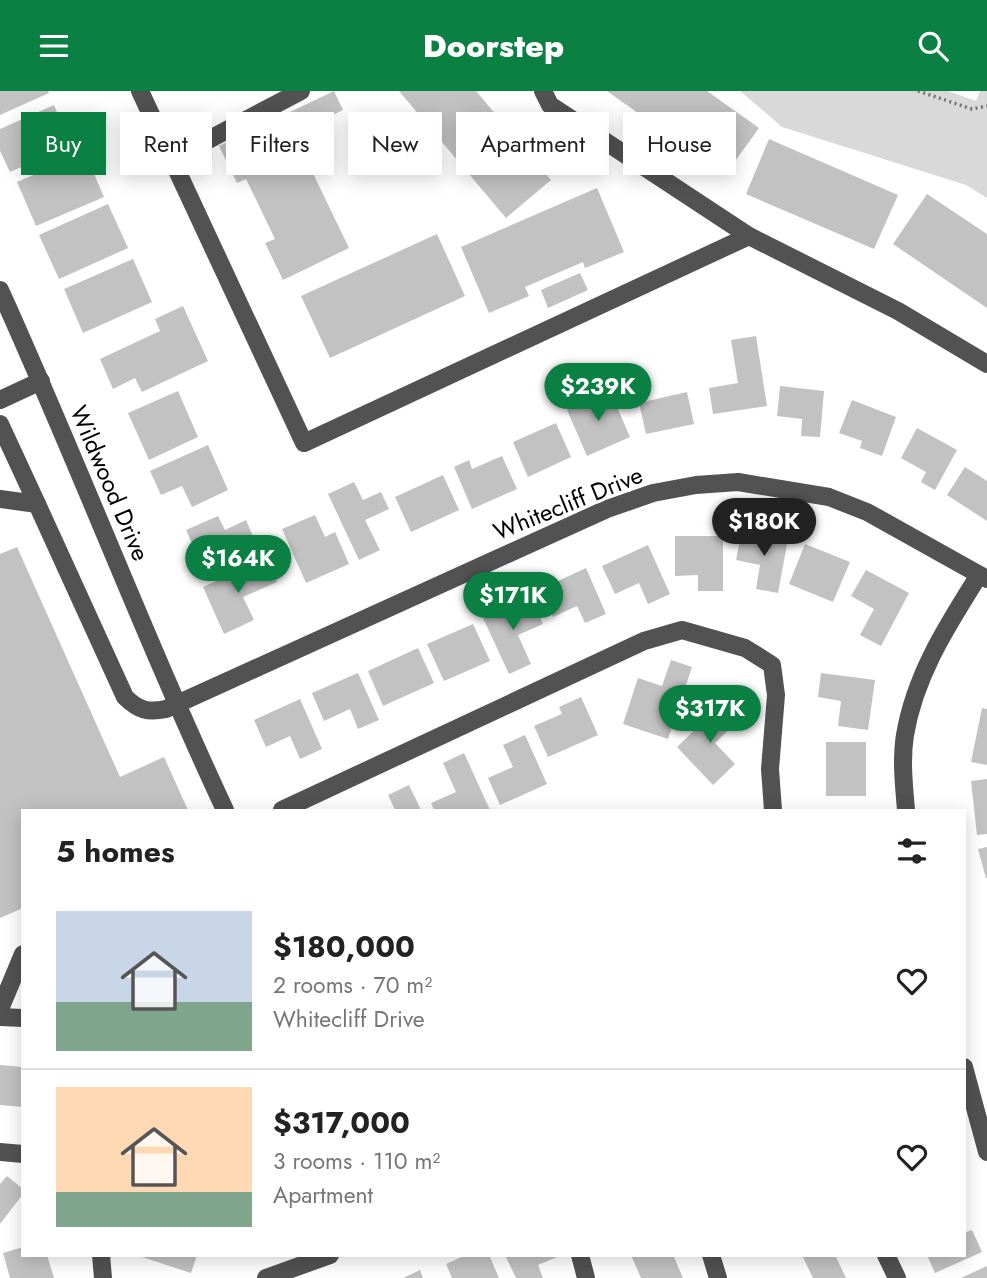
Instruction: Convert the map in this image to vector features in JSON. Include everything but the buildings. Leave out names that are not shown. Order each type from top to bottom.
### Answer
[{"type":"street","points":[[140,91],[150,112]]},
{"type":"street","points":[[212,138],[301,91]]},
{"type":"street","points":[[543,91],[550,104],[749,236],[898,311],[987,364]]},
{"type":"street","points":[[179,175],[303,443],[749,236]]},
{"type":"street","name":"Wildwood Drive","points":[[0,290],[41,381],[175,703],[225,809]]},
{"type":"street","points":[[0,400],[41,381]]},
{"type":"street","points":[[0,425],[37,504]]},
{"type":"street","name":"Whitecliff Drive","points":[[37,504],[125,697],[143,711],[155,712],[570,525],[653,493],[696,485],[738,482],[829,497],[867,512],[983,577]]},
{"type":"street","points":[[0,499],[37,504]]},
{"type":"street","points":[[906,809],[903,768],[905,735],[921,675],[941,636],[983,577]]},
{"type":"street","points":[[284,809],[644,641],[682,630],[745,648],[772,665],[776,695],[770,769],[773,809]]},
{"type":"street","points":[[0,1009],[21,959]]},
{"type":"street","points":[[0,1017],[21,1018]]},
{"type":"street","points":[[966,1074],[987,1151]]},
{"type":"street","points":[[0,1152],[21,1154]]},
{"type":"street","points":[[101,1257],[103,1278]]},
{"type":"street","points":[[266,1278],[324,1257]]},
{"type":"street","points":[[581,1257],[586,1278]]},
{"type":"street","points":[[711,1257],[718,1278]]},
{"type":"street","points":[[887,1257],[897,1278]]},
{"type":"path","points":[[918,91],[972,109],[987,106]]},
{"type":"shaded area","points":[[740,91],[948,91],[976,101],[980,91],[987,91],[987,198],[966,185],[782,127]]}]
